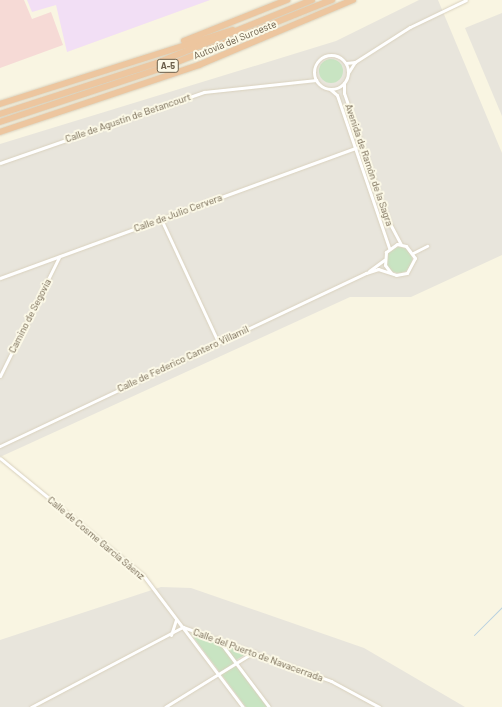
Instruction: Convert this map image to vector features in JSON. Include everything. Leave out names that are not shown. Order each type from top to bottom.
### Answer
[{"type":"highway","points":[[134,61],[287,0]]},
{"type":"highway","points":[[0,104],[231,30],[305,0]]},
{"type":"highway","name":"Autovía del Suroeste","points":[[0,114],[156,63],[312,0]]},
{"type":"highway","name":"Autovía del Suroeste","points":[[0,122],[166,67],[332,0]]},
{"type":"highway","points":[[0,132],[199,65],[353,0]]},
{"type":"street","points":[[346,63],[355,62],[416,24],[466,0]]},
{"type":"street","points":[[307,80],[314,70],[318,60],[327,55],[338,56],[346,63],[348,74]]},
{"type":"street","points":[[314,70],[316,80],[330,89],[344,83],[355,62]]},
{"type":"street","name":"Calle de Agustín de Betancourt","points":[[0,163],[176,100],[230,88],[316,80]]},
{"type":"street","name":"Avenida de Ramón de la Sagra","points":[[344,83],[344,93],[391,227],[401,244]]},
{"type":"street","name":"Avenida de Ramón de la Sagra","points":[[330,89],[337,95],[389,248]]},
{"type":"street","name":"Calle de Julio Cervera","points":[[0,278],[356,148]]},
{"type":"street","points":[[160,220],[218,342]]},
{"type":"street","points":[[401,244],[413,253],[412,270],[402,275],[391,273],[384,260],[389,248],[401,244]]},
{"type":"street","points":[[413,253],[428,246]]},
{"type":"street","name":"Camino de Segovia","points":[[0,376],[60,257]]},
{"type":"street","name":"Calle de Federico Cantero Villamil","points":[[366,273],[384,260]]},
{"type":"street","name":"Calle de Federico Cantero Villamil","points":[[0,446],[366,273],[378,269],[391,273]]},
{"type":"street","name":"Calle de Cosme García Sáenz","points":[[0,458],[143,575],[243,707]]},
{"type":"street","points":[[170,636],[176,619]]},
{"type":"street","name":"Calle del Puerto de Navacerrada","points":[[30,707],[170,636],[183,627],[217,638],[331,681],[379,707]]},
{"type":"street","points":[[217,638],[269,707]]},
{"type":"street","points":[[165,707],[254,652]]},
{"type":"shaded area","points":[[0,0],[24,0],[32,19],[51,12],[63,45],[0,68]]},
{"type":"shaded area","points":[[27,0],[210,0],[67,52],[56,5],[32,12]]},
{"type":"shaded area","points":[[419,0],[438,0],[502,153],[502,255],[411,297],[350,297],[0,457],[0,144],[336,41]]},
{"type":"shaded area","points":[[502,13],[502,116],[465,28]]},
{"type":"shaded area","points":[[161,587],[191,588],[364,648],[465,707],[0,707],[0,640]]},
{"type":"green space","points":[[331,59],[336,60],[342,66],[342,76],[336,82],[331,83],[326,82],[320,76],[319,71],[320,66],[326,60]]},
{"type":"green space","points":[[399,247],[408,251],[412,260],[408,269],[399,273],[390,269],[386,260],[390,251]]},
{"type":"green space","points":[[194,632],[249,652],[233,662],[267,707],[246,707],[191,634]]},
{"type":"waterway","points":[[474,635],[502,607]]}]
